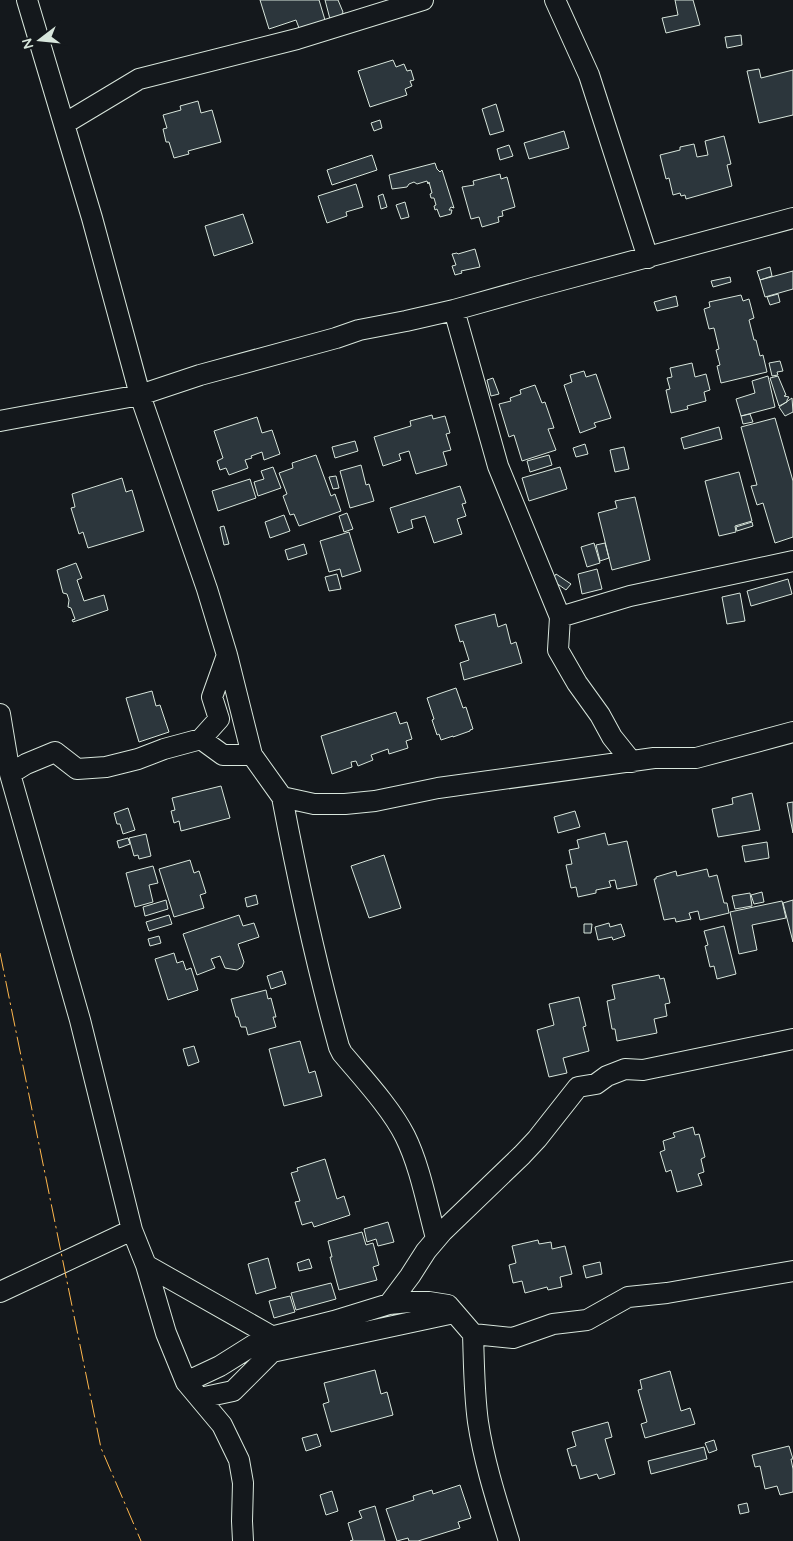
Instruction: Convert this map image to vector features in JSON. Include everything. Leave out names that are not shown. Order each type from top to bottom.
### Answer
[{"type":"street","points":[[27,0],[92,218],[140,395],[207,590],[227,655],[252,755],[282,797],[322,987],[339,1046],[342,1053],[384,1106],[404,1135],[416,1168],[436,1238]]},
{"type":"street","points":[[64,124],[139,79],[287,41],[423,0]]},
{"type":"street","points":[[555,0],[589,75],[648,258]]},
{"type":"street","points":[[0,420],[140,395],[200,375],[359,330],[406,322],[454,310],[793,218]]},
{"type":"street","points":[[454,310],[498,466],[560,617],[558,650],[612,737],[632,762]]},
{"type":"street","points":[[560,617],[630,596],[793,561]]},
{"type":"street","points":[[10,774],[26,764],[55,752],[77,769],[106,767],[202,739],[219,719],[212,697],[227,655]]},
{"type":"street","points":[[0,714],[10,774],[80,1020],[132,1230],[146,1266],[166,1333],[186,1382],[222,1425],[232,1441],[240,1460],[243,1483],[243,1541]]},
{"type":"street","points":[[282,797],[314,804],[375,801],[438,788],[654,758],[696,758],[793,732]]},
{"type":"street","points":[[202,739],[223,755],[252,755]]},
{"type":"street","points":[[389,1304],[436,1238],[537,1139],[578,1087],[596,1084],[607,1076],[625,1069],[643,1070],[793,1039]]},
{"type":"street","points":[[0,1292],[132,1230]]},
{"type":"street","points":[[146,1266],[273,1337]]},
{"type":"street","points":[[473,1334],[513,1338],[553,1324],[587,1320],[628,1297],[667,1293],[793,1271]]},
{"type":"street","points":[[186,1382],[220,1366],[261,1340],[389,1304],[429,1302],[448,1305],[473,1334],[478,1423],[483,1450],[509,1541]]},
{"type":"street","points":[[200,1398],[233,1392],[272,1352],[454,1312]]},
{"type":"building","points":[[260,0],[319,0],[325,20],[299,28],[296,20],[269,29]]},
{"type":"building","points":[[325,0],[338,0],[343,12],[342,14],[346,13],[347,17],[330,19]]},
{"type":"building","points":[[675,0],[693,0],[700,25],[666,33],[662,18],[678,15]]},
{"type":"building","points":[[741,35],[742,45],[727,48],[725,37]]},
{"type":"building","points":[[393,60],[396,67],[404,64],[407,71],[411,70],[414,80],[410,81],[412,86],[405,89],[407,95],[370,107],[358,71]]},
{"type":"building","points":[[759,69],[761,78],[793,70],[793,115],[759,123],[747,71]]},
{"type":"building","points":[[198,101],[201,113],[212,110],[221,142],[188,151],[189,154],[174,158],[169,142],[166,142],[163,129],[167,128],[163,115],[181,110],[180,106]]},
{"type":"building","points":[[496,104],[504,131],[490,135],[482,109]]},
{"type":"building","points":[[380,120],[382,128],[374,131],[371,123]]},
{"type":"building","points":[[564,131],[569,148],[529,159],[524,143]]},
{"type":"building","points":[[724,136],[731,164],[727,165],[732,186],[686,199],[685,195],[681,196],[680,193],[673,195],[669,178],[666,179],[660,155],[694,144],[697,157],[708,155],[705,141]]},
{"type":"building","points":[[509,145],[513,156],[500,160],[497,149]]},
{"type":"building","points":[[372,155],[377,170],[332,185],[327,170]]},
{"type":"building","points":[[435,163],[440,172],[442,170],[454,208],[451,207],[449,210],[452,210],[451,214],[440,217],[437,209],[435,210],[434,198],[431,198],[430,194],[432,193],[429,182],[428,184],[427,181],[417,184],[414,182],[407,187],[392,189],[389,175]]},
{"type":"building","points":[[500,174],[501,179],[507,177],[515,207],[502,211],[503,216],[498,217],[499,222],[482,227],[479,217],[471,219],[462,187],[474,185],[473,181]]},
{"type":"building","points":[[356,184],[363,207],[346,212],[347,216],[327,223],[318,196]]},
{"type":"building","points":[[383,194],[387,207],[381,209],[378,196]]},
{"type":"building","points":[[405,202],[409,217],[401,219],[396,205]]},
{"type":"building","points":[[243,214],[253,243],[214,256],[205,226]]},
{"type":"building","points":[[475,249],[480,267],[461,271],[462,273],[455,275],[452,266],[456,265],[452,254]]},
{"type":"building","points":[[770,267],[772,276],[760,280],[757,271]]},
{"type":"building","points":[[793,271],[793,289],[765,297],[760,280]]},
{"type":"building","points":[[730,277],[731,282],[713,287],[711,281]]},
{"type":"building","points":[[778,294],[780,302],[770,305],[767,297]]},
{"type":"building","points":[[741,295],[743,301],[749,299],[754,318],[749,320],[754,340],[756,340],[760,356],[763,355],[767,372],[721,383],[717,366],[720,365],[716,350],[719,349],[714,328],[709,329],[704,309],[710,307],[709,302]]},
{"type":"building","points":[[676,296],[678,306],[657,311],[654,302]]},
{"type":"building","points":[[780,361],[783,371],[777,372],[778,375],[772,376],[769,363]]},
{"type":"building","points":[[692,363],[695,377],[706,374],[710,390],[704,392],[706,401],[687,406],[688,409],[671,413],[666,390],[670,389],[667,378],[672,377],[670,368]]},
{"type":"building","points":[[584,371],[586,377],[596,374],[611,418],[594,423],[596,427],[580,433],[564,385],[572,382],[570,375]]},
{"type":"building","points":[[768,376],[775,407],[741,416],[736,399],[755,393],[752,381]]},
{"type":"building","points":[[778,376],[786,395],[784,396],[789,397],[787,402],[779,406],[770,378]]},
{"type":"building","points":[[493,378],[499,394],[491,396],[487,380]]},
{"type":"building","points":[[535,385],[542,403],[545,402],[554,428],[548,429],[556,450],[522,461],[514,435],[509,437],[499,404],[511,401],[510,398],[521,394],[520,390]]},
{"type":"building","points":[[792,398],[793,412],[785,416],[779,407]]},
{"type":"building","points":[[750,414],[753,422],[743,424],[741,416]]},
{"type":"building","points":[[432,415],[433,419],[445,416],[450,433],[446,434],[451,450],[443,452],[447,465],[416,474],[409,451],[399,454],[401,460],[383,466],[374,437],[411,426],[410,421]]},
{"type":"building","points":[[257,417],[262,433],[272,430],[280,454],[264,460],[262,452],[251,456],[252,458],[245,460],[248,468],[229,475],[226,468],[220,470],[217,461],[223,458],[214,431]]},
{"type":"building","points":[[775,418],[793,481],[793,537],[775,543],[763,503],[757,505],[751,486],[757,485],[741,427]]},
{"type":"building","points":[[719,427],[722,439],[684,449],[681,438]]},
{"type":"building","points":[[355,441],[358,451],[335,458],[332,447]]},
{"type":"building","points":[[585,444],[588,454],[576,457],[573,448]]},
{"type":"building","points":[[624,447],[629,469],[615,472],[610,450]]},
{"type":"building","points":[[316,455],[331,496],[335,494],[341,511],[299,526],[294,514],[290,515],[283,496],[287,494],[279,473],[293,468],[292,463]]},
{"type":"building","points":[[549,455],[552,465],[530,472],[527,461]]},
{"type":"building","points":[[361,465],[366,485],[369,484],[374,501],[350,508],[340,471]]},
{"type":"building","points":[[273,467],[281,488],[258,496],[254,482],[264,479],[261,471]]},
{"type":"building","points":[[560,467],[567,489],[529,501],[522,478]]},
{"type":"building","points":[[739,472],[752,521],[735,526],[736,532],[719,536],[705,481]]},
{"type":"building","points":[[336,476],[339,488],[333,489],[329,477]]},
{"type":"building","points":[[122,478],[126,492],[132,490],[144,531],[88,548],[83,532],[79,534],[71,508],[75,507],[72,494]]},
{"type":"building","points":[[250,479],[256,498],[218,511],[212,491]]},
{"type":"building","points":[[460,486],[466,503],[462,504],[466,516],[457,519],[462,534],[434,543],[425,516],[411,520],[413,528],[398,533],[390,508]]},
{"type":"building","points":[[635,497],[650,560],[612,570],[598,513],[617,508],[615,501]]},
{"type":"building","points":[[347,513],[353,529],[344,532],[339,516]]},
{"type":"building","points":[[284,515],[290,531],[270,538],[265,522]]},
{"type":"building","points":[[752,522],[753,526],[737,531],[736,527]]},
{"type":"building","points":[[224,526],[229,544],[224,545],[220,527]]},
{"type":"building","points":[[349,532],[361,571],[342,577],[340,569],[329,572],[320,541]]},
{"type":"building","points":[[594,543],[600,563],[587,567],[581,547]]},
{"type":"building","points":[[605,543],[609,558],[600,561],[596,545]]},
{"type":"building","points":[[304,544],[307,554],[288,560],[285,550]]},
{"type":"building","points":[[76,563],[82,578],[77,580],[84,601],[104,595],[108,610],[73,622],[72,620],[75,619],[71,608],[68,607],[69,600],[67,594],[63,593],[57,570]]},
{"type":"building","points":[[597,569],[602,589],[582,594],[578,574]]},
{"type":"building","points":[[337,574],[341,589],[329,591],[325,577]]},
{"type":"building","points":[[556,574],[571,584],[566,590],[552,580]]},
{"type":"building","points":[[788,579],[792,594],[751,606],[747,591]]},
{"type":"building","points":[[740,593],[745,621],[727,624],[722,597]]},
{"type":"building","points":[[495,614],[498,627],[506,624],[511,644],[516,642],[522,663],[464,680],[460,663],[469,660],[463,641],[460,642],[455,625]]},
{"type":"building","points":[[456,688],[463,708],[466,707],[473,729],[441,740],[439,734],[437,735],[432,720],[434,719],[427,698]]},
{"type":"building","points":[[152,691],[156,706],[160,705],[169,732],[139,742],[126,698]]},
{"type":"building","points":[[396,712],[400,724],[407,722],[412,739],[406,741],[408,748],[389,754],[388,749],[371,755],[373,760],[358,766],[356,761],[351,762],[352,767],[332,774],[321,736]]},
{"type":"building","points":[[221,786],[230,818],[181,831],[179,821],[174,823],[171,811],[175,810],[172,798]]},
{"type":"building","points":[[752,793],[760,830],[718,837],[712,809],[733,804],[732,798]]},
{"type":"building","points":[[793,802],[793,833],[787,803]]},
{"type":"building","points":[[128,808],[135,830],[123,834],[120,824],[117,824],[114,813]]},
{"type":"building","points":[[575,811],[580,827],[558,833],[554,817]]},
{"type":"building","points":[[605,833],[608,845],[627,841],[637,885],[617,889],[615,880],[609,881],[611,887],[578,897],[576,887],[571,888],[566,865],[572,864],[569,850],[579,848],[577,840]]},
{"type":"building","points":[[146,834],[151,856],[139,859],[138,855],[134,856],[129,838]]},
{"type":"building","points":[[128,838],[130,844],[119,848],[117,841]]},
{"type":"building","points":[[767,842],[769,858],[745,862],[742,846]]},
{"type":"building","points":[[384,855],[401,908],[369,918],[351,866]]},
{"type":"building","points":[[190,860],[194,873],[199,871],[206,893],[200,895],[204,908],[174,917],[159,869]]},
{"type":"building","points":[[153,866],[158,883],[149,885],[153,902],[135,907],[126,873]]},
{"type":"building","points":[[707,869],[709,877],[717,875],[724,903],[727,903],[729,913],[700,920],[698,911],[689,913],[691,919],[676,922],[675,918],[664,920],[654,879],[676,871],[677,876]]},
{"type":"building","points":[[762,892],[764,902],[754,904],[751,895]]},
{"type":"building","points":[[750,893],[752,906],[735,909],[732,896]]},
{"type":"building","points":[[256,895],[258,904],[247,907],[245,898]]},
{"type":"building","points":[[166,900],[168,909],[145,916],[143,907]]},
{"type":"building","points":[[793,900],[793,942],[783,903]]},
{"type":"building","points":[[782,901],[786,918],[752,925],[757,950],[739,954],[730,912]]},
{"type":"building","points":[[169,915],[172,924],[149,931],[146,922]]},
{"type":"building","points":[[239,915],[243,926],[254,923],[259,937],[238,944],[244,962],[242,967],[237,970],[225,968],[220,956],[211,959],[215,968],[197,975],[183,934]]},
{"type":"building","points":[[609,923],[610,927],[621,924],[625,936],[613,940],[612,937],[598,940],[595,927]]},
{"type":"building","points":[[584,924],[592,924],[591,933],[584,933]]},
{"type":"building","points":[[724,926],[736,974],[717,979],[714,966],[710,967],[705,946],[708,945],[704,931]]},
{"type":"building","points":[[159,936],[161,943],[150,946],[148,939]]},
{"type":"building","points":[[174,953],[177,963],[183,961],[186,970],[191,968],[198,990],[168,1000],[155,959]]},
{"type":"building","points":[[282,971],[286,984],[271,989],[267,976]]},
{"type":"building","points":[[659,975],[660,979],[664,978],[670,1003],[665,1004],[667,1016],[654,1019],[657,1033],[617,1041],[615,1029],[612,1029],[607,1001],[615,999],[612,985]]},
{"type":"building","points":[[266,990],[268,999],[271,998],[276,1017],[273,1017],[276,1027],[248,1035],[246,1027],[241,1027],[238,1017],[236,1017],[231,999]]},
{"type":"building","points":[[579,997],[586,1026],[583,1027],[589,1051],[563,1058],[567,1073],[549,1077],[537,1030],[554,1025],[549,1004]]},
{"type":"building","points":[[300,1041],[309,1073],[315,1071],[322,1096],[284,1106],[269,1049]]},
{"type":"building","points":[[194,1046],[199,1062],[188,1066],[183,1049]]},
{"type":"building","points":[[693,1127],[695,1135],[699,1134],[705,1157],[701,1159],[704,1172],[698,1174],[702,1185],[677,1192],[671,1170],[666,1172],[660,1152],[665,1150],[663,1141],[675,1137],[673,1133]]},
{"type":"building","points":[[325,1159],[337,1199],[344,1196],[350,1215],[314,1227],[312,1222],[302,1225],[295,1202],[300,1201],[291,1173],[298,1171],[297,1168]]},
{"type":"building","points":[[388,1222],[394,1242],[378,1246],[376,1239],[367,1242],[364,1229]]},
{"type":"building","points":[[362,1232],[366,1245],[373,1243],[379,1265],[373,1267],[377,1280],[339,1290],[330,1257],[332,1257],[328,1241]]},
{"type":"building","points":[[538,1240],[539,1244],[551,1242],[552,1249],[565,1246],[572,1274],[560,1277],[562,1287],[548,1290],[547,1287],[525,1293],[522,1281],[513,1283],[509,1265],[516,1263],[512,1246]]},
{"type":"building","points":[[268,1258],[276,1288],[256,1294],[248,1264]]},
{"type":"building","points":[[309,1259],[312,1268],[299,1271],[297,1263]]},
{"type":"building","points":[[600,1262],[602,1274],[586,1278],[583,1266]]},
{"type":"building","points":[[331,1283],[336,1299],[296,1310],[291,1293]]},
{"type":"building","points":[[290,1296],[295,1312],[274,1318],[269,1301]]},
{"type":"building","points":[[375,1370],[381,1394],[387,1392],[393,1415],[331,1432],[323,1404],[329,1402],[324,1383]]},
{"type":"building","points":[[670,1371],[681,1411],[690,1408],[695,1424],[645,1438],[641,1424],[647,1422],[638,1390],[642,1389],[640,1380]]},
{"type":"building","points":[[608,1422],[612,1437],[605,1439],[615,1474],[599,1479],[597,1474],[580,1479],[576,1465],[572,1466],[567,1449],[576,1446],[572,1432]]},
{"type":"building","points":[[317,1434],[321,1446],[306,1451],[302,1438]]},
{"type":"building","points":[[714,1440],[717,1450],[709,1453],[705,1443]]},
{"type":"building","points":[[789,1446],[793,1459],[791,1459],[793,1492],[780,1495],[777,1486],[765,1489],[760,1466],[755,1467],[752,1455]]},
{"type":"building","points":[[704,1447],[707,1459],[651,1474],[648,1461]]},
{"type":"building","points":[[460,1485],[471,1518],[458,1522],[460,1528],[418,1541],[409,1541],[408,1538],[397,1541],[386,1509],[414,1500],[413,1496],[432,1490],[433,1494]]},
{"type":"building","points":[[332,1491],[338,1511],[326,1515],[320,1495]]},
{"type":"building","points":[[747,1503],[749,1512],[740,1514],[738,1505]]},
{"type":"building","points":[[375,1506],[385,1541],[350,1541],[353,1540],[348,1523],[362,1518],[359,1511]]},
{"type":"power","points":[[0,953],[101,1448],[141,1541]]}]
